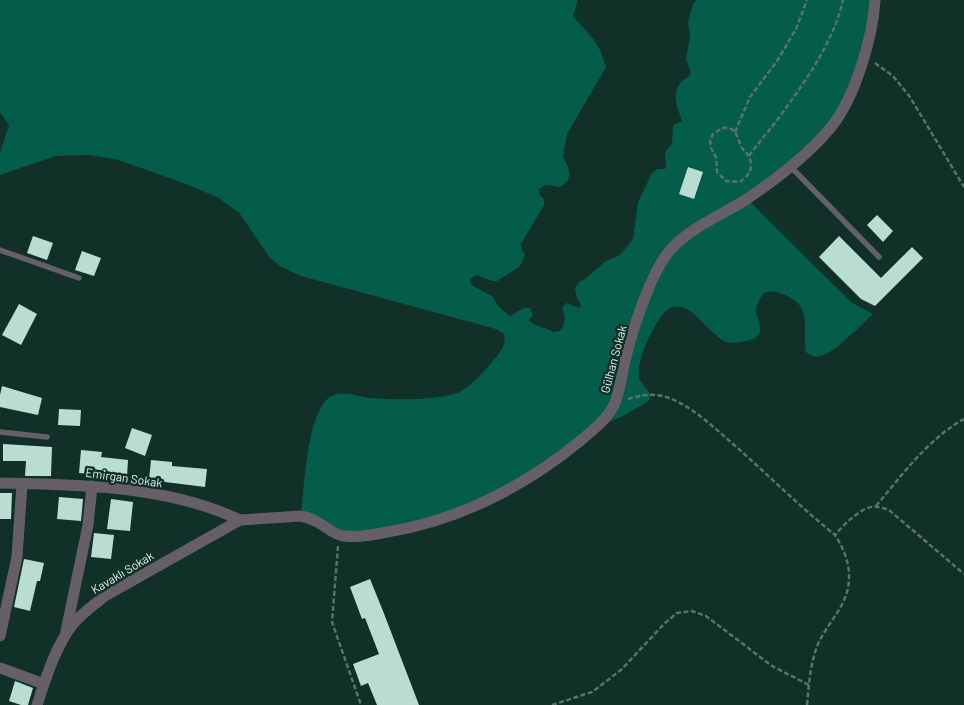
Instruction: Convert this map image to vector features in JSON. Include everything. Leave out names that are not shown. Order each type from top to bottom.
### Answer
[{"type":"street","name":"Gülhan Sokak","points":[[339,535],[364,536],[415,527],[434,522],[490,499],[518,484],[573,446],[602,421],[615,402],[641,310],[657,270],[670,250],[679,241],[747,199],[817,142],[831,126],[840,114],[855,81],[870,31],[875,0]]},
{"type":"street","name":"Emirgan Sokak","points":[[0,483],[92,486],[178,499],[211,507],[240,520]]},
{"type":"street","points":[[0,636],[18,557],[22,484]]},
{"type":"street","points":[[65,635],[88,525],[92,486]]},
{"type":"street","points":[[240,520],[301,516],[319,522],[339,535]]},
{"type":"street","name":"Kavaklı Sokak","points":[[37,705],[65,635],[78,619],[105,596],[240,520]]},
{"type":"street","points":[[0,668],[44,684]]},
{"type":"lane","points":[[789,166],[880,257]]},
{"type":"lane","points":[[0,250],[79,278]]},
{"type":"lane","points":[[0,432],[47,437]]},
{"type":"path","points":[[736,132],[750,97],[777,61],[796,29],[807,0]]},
{"type":"path","points":[[749,156],[793,98],[820,56],[840,14],[843,0]]},
{"type":"path","points":[[864,54],[893,76],[910,97],[964,187]]},
{"type":"path","points":[[722,128],[729,128],[736,132],[742,148],[749,156],[751,170],[743,180],[730,183],[719,176],[716,167],[716,154],[710,144],[711,137],[716,131],[722,128]]},
{"type":"path","points":[[615,402],[637,396],[658,395],[681,404],[696,413],[835,535],[844,549],[850,577],[848,592],[841,607],[822,634],[817,646],[812,662],[807,705]]},
{"type":"path","points":[[876,506],[923,450],[964,419]]},
{"type":"path","points":[[835,535],[844,525],[866,508],[876,506],[889,510],[964,574]]},
{"type":"path","points":[[339,535],[332,622],[361,705]]},
{"type":"path","points":[[552,705],[592,692],[621,670],[665,623],[677,613],[692,611],[706,616],[772,666],[809,685]]},
{"type":"green space","points":[[0,0],[578,0],[573,16],[594,40],[606,67],[567,134],[563,157],[569,169],[568,180],[560,187],[546,185],[539,189],[540,195],[544,199],[544,205],[521,244],[522,251],[525,254],[519,267],[497,281],[476,275],[470,279],[471,285],[492,296],[499,307],[510,316],[524,308],[530,308],[533,315],[529,320],[537,326],[553,332],[560,331],[563,325],[565,317],[562,308],[566,303],[580,308],[581,304],[577,298],[575,288],[579,282],[606,261],[620,255],[633,239],[638,202],[652,173],[666,167],[665,152],[672,144],[673,125],[682,121],[676,101],[676,91],[682,81],[691,73],[686,59],[690,36],[688,22],[693,4],[697,0],[875,0],[864,54],[831,127],[747,199],[852,303],[873,314],[833,350],[816,357],[806,352],[805,320],[800,306],[781,293],[767,292],[760,299],[756,310],[760,328],[758,335],[750,340],[733,343],[717,336],[692,312],[683,307],[675,306],[661,316],[647,342],[640,361],[640,381],[650,396],[647,402],[623,416],[596,428],[573,446],[462,511],[344,536],[301,516],[308,452],[316,418],[322,405],[330,397],[340,394],[371,398],[404,399],[442,397],[461,391],[481,375],[502,350],[504,334],[496,329],[301,276],[280,266],[270,258],[240,214],[219,198],[186,184],[115,159],[88,155],[56,156],[0,175],[0,153],[9,125],[0,112]]},
{"type":"building","points":[[688,167],[703,172],[694,199],[679,194]]},
{"type":"building","points":[[877,215],[893,231],[883,242],[867,225]]},
{"type":"building","points":[[33,236],[53,243],[47,260],[27,253]]},
{"type":"building","points":[[839,236],[881,278],[912,247],[923,258],[875,306],[861,299],[819,257]]},
{"type":"building","points":[[82,251],[101,258],[94,276],[75,270]]},
{"type":"building","points":[[19,304],[37,314],[21,345],[2,335]]},
{"type":"building","points":[[2,386],[42,398],[38,415],[0,407]]},
{"type":"building","points":[[59,409],[81,410],[80,426],[58,425]]},
{"type":"building","points":[[132,428],[152,435],[145,456],[125,448]]},
{"type":"building","points":[[3,444],[52,447],[51,476],[25,476],[26,461],[3,461]]},
{"type":"building","points":[[81,450],[102,452],[101,457],[128,460],[127,477],[79,473]]},
{"type":"building","points":[[151,460],[172,462],[172,466],[207,469],[205,487],[149,480]]},
{"type":"building","points":[[0,493],[12,493],[11,519],[0,519]]},
{"type":"building","points":[[59,497],[83,499],[81,521],[57,519]]},
{"type":"building","points":[[111,499],[133,502],[130,531],[107,529]]},
{"type":"building","points":[[94,533],[114,535],[111,559],[91,557]]},
{"type":"building","points":[[24,559],[44,563],[40,581],[37,581],[30,611],[14,607]]},
{"type":"building","points":[[370,579],[419,705],[377,705],[368,683],[361,686],[353,664],[379,654],[365,618],[362,619],[350,587]]},
{"type":"building","points":[[15,681],[33,688],[28,705],[9,701]]}]
